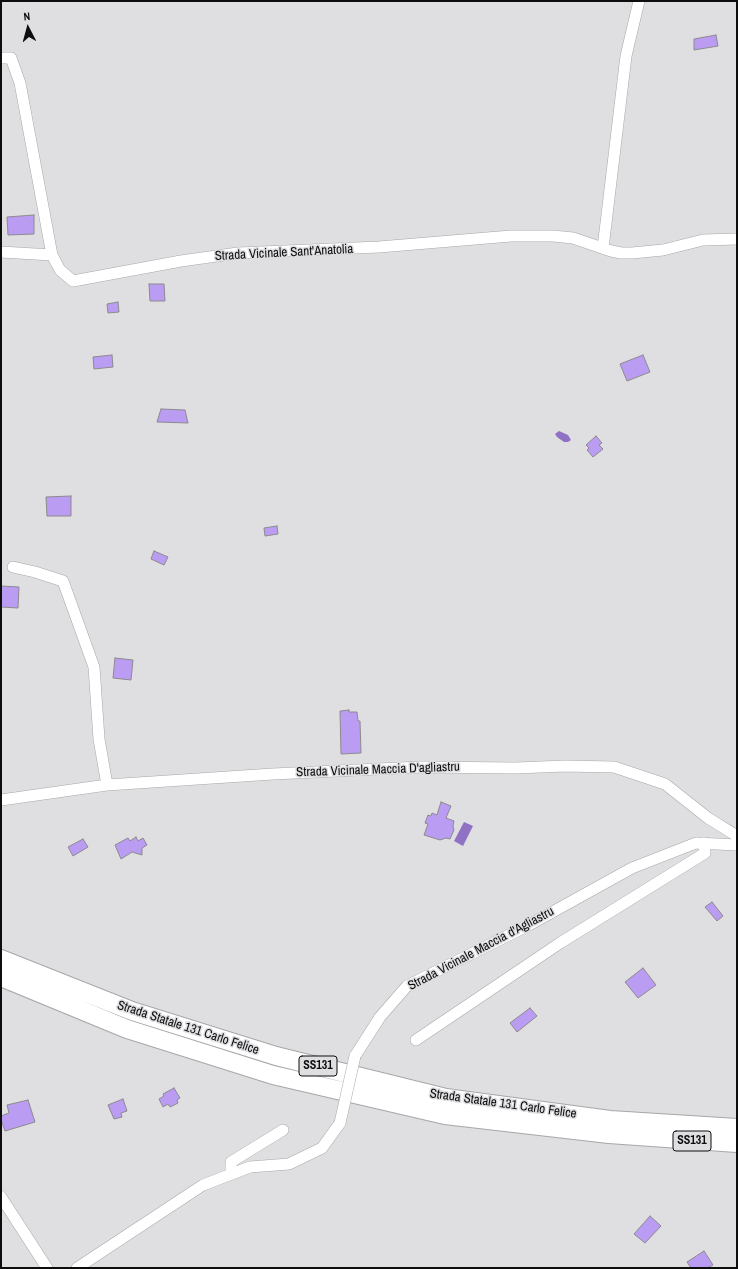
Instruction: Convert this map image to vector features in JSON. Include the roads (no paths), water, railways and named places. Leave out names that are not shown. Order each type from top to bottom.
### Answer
[{"type":"highway","name":"Strada Statale 131 Carlo Felice","points":[[1,959],[132,1011],[276,1056],[446,1098],[610,1120],[647,1130],[737,1128]]},
{"type":"highway","name":"Strada Statale 131 Carlo Felice","points":[[1,977],[127,1029],[273,1075],[444,1115],[647,1130],[737,1143]]},
{"type":"street","points":[[603,248],[626,56],[639,1]]},
{"type":"street","name":"Strada Vicinale Sant'Anatolia","points":[[1,58],[10,58],[20,83],[52,255],[60,270],[73,281],[181,261],[252,252],[379,247],[512,236],[553,236],[573,238],[621,253],[632,253],[663,250],[703,240],[737,239]]},
{"type":"street","points":[[1,252],[52,255]]},
{"type":"street","points":[[13,567],[63,581],[94,667],[99,739],[107,785]]},
{"type":"street","name":"Strada Vicinale Maccia D'agliastru","points":[[1,800],[107,785],[273,774],[420,767],[614,767],[665,784],[708,818],[737,836]]},
{"type":"street","name":"Strada Vicinale Maccia d'Agliastru","points":[[77,1268],[203,1185],[250,1167],[289,1164],[322,1148],[340,1123],[355,1056],[380,1017],[407,986],[529,925],[632,868],[696,842],[737,845]]},
{"type":"street","points":[[416,1040],[560,943],[704,854],[704,843]]},
{"type":"street","points":[[231,1174],[232,1162],[283,1130]]},
{"type":"street","points":[[1,1197],[47,1268]]}]
